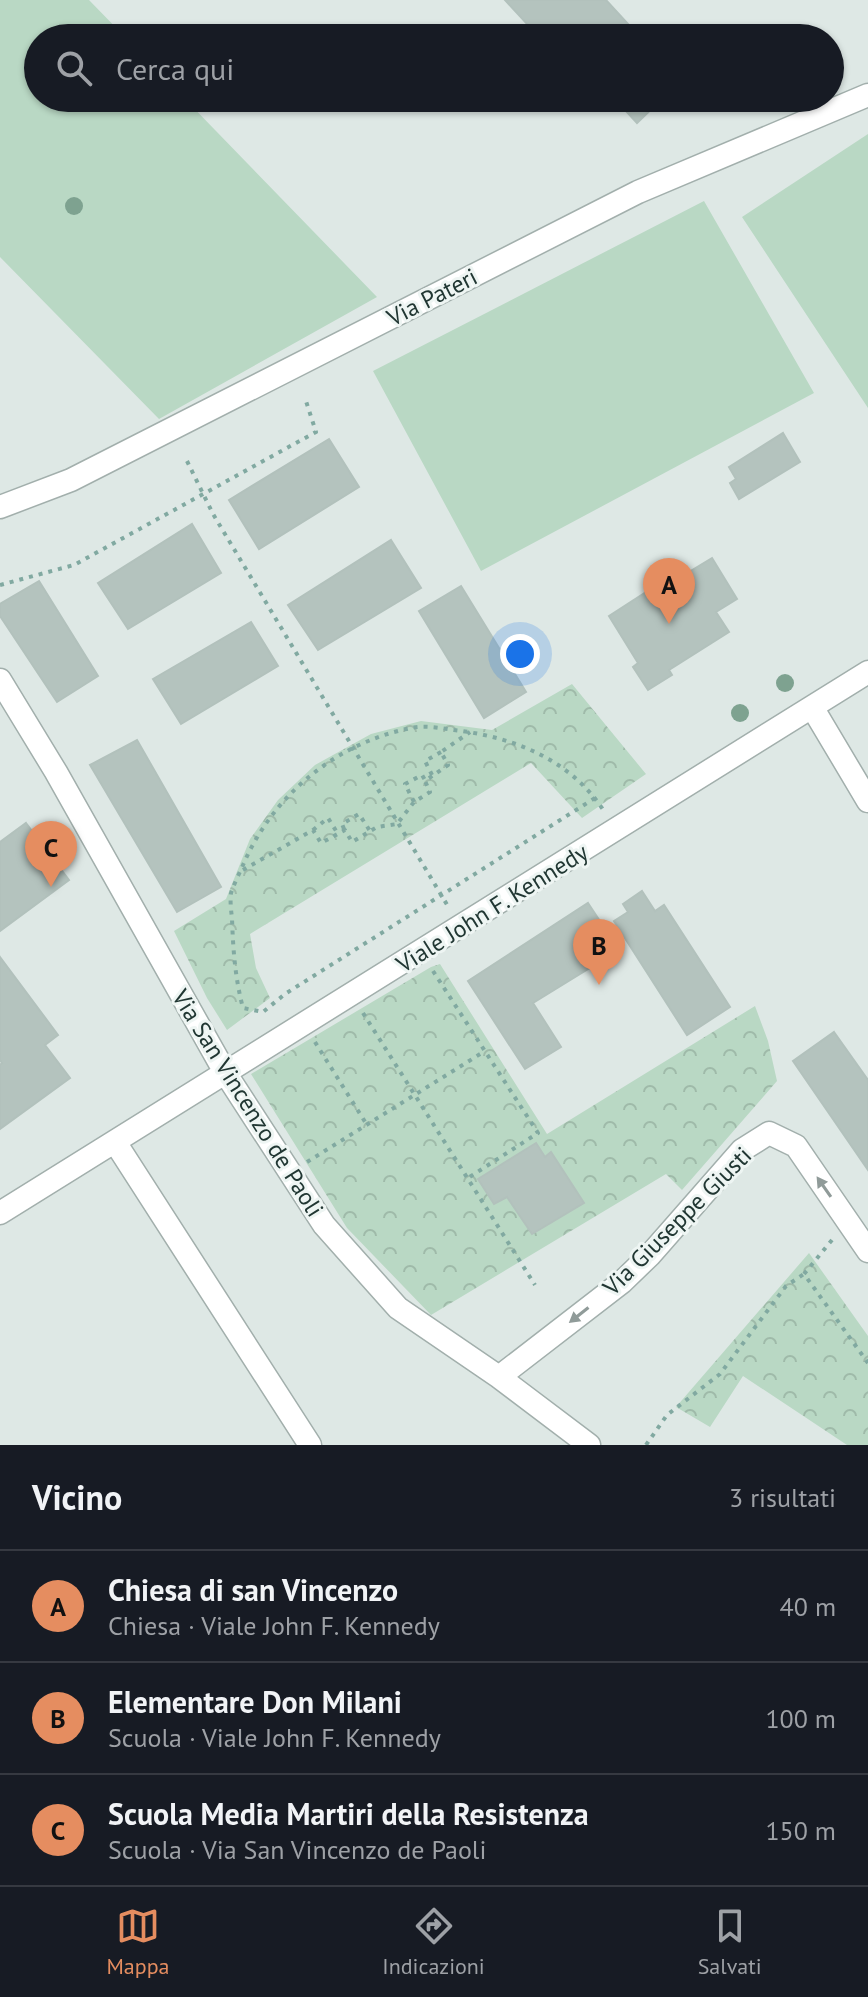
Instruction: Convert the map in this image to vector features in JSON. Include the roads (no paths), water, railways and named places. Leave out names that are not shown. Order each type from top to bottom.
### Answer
[{"type":"street","name":"Via Pateri","points":[[844,105],[868,95]]},
{"type":"street","name":"Via Pateri","points":[[0,507],[71,480],[638,192],[828,112]]},
{"type":"street","name":"Viale John F. Kennedy","points":[[0,1213],[868,672]]},
{"type":"street","name":"Via San Vincenzo de Paoli","points":[[0,680],[64,786],[226,1074],[324,1225],[398,1308],[499,1377],[589,1445]]},
{"type":"street","points":[[812,707],[868,801]]},
{"type":"street","name":"Via Giuseppe Giusti","points":[[499,1377],[622,1282],[650,1255],[742,1150],[769,1133],[796,1146],[868,1251]]},
{"type":"street","points":[[115,1142],[310,1445]]},
{"type":"place","name":"Chiesa di san Vincenzo","points":[[669,624]]},
{"type":"place","name":"Scuola Media Martiri della Resistenza","points":[[51,887]]},
{"type":"place","name":"Elementare Don Milani","points":[[599,985]]}]
